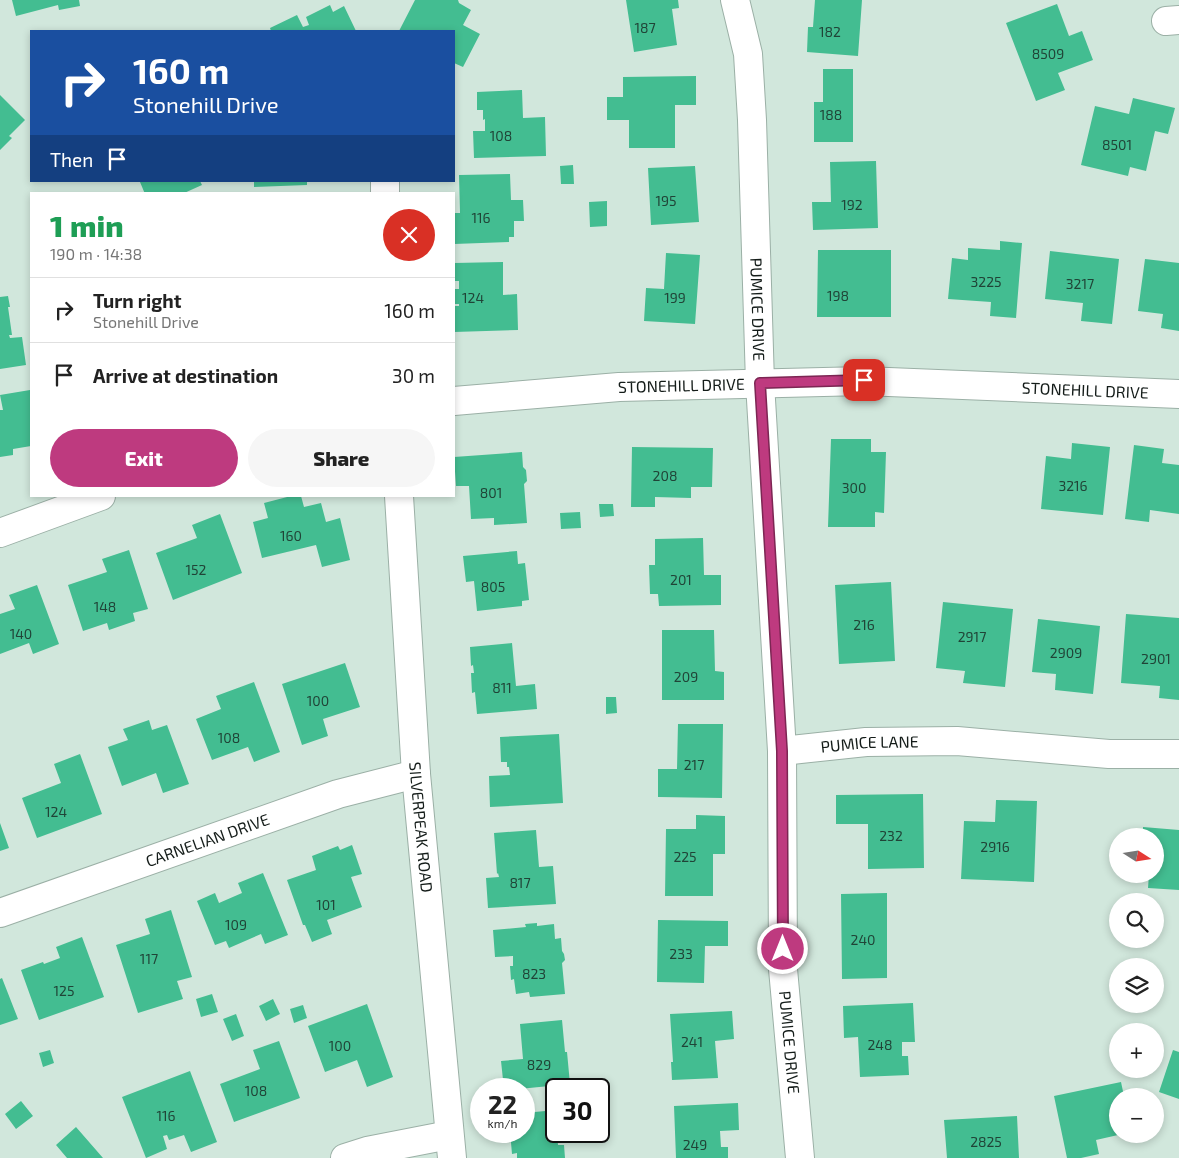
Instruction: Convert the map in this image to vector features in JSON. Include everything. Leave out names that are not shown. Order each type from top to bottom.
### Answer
[{"type":"street","name":"PUMICE DRIVE","points":[[735,0],[748,54],[752,120],[760,383],[782,751],[783,969],[800,1158]]},
{"type":"street","name":"STONEHILL DRIVE","points":[[455,401],[619,387],[864,380],[1179,394]]},
{"type":"street","points":[[0,533],[98,497]]},
{"type":"street","name":"SILVERPEAK ROAD","points":[[399,497],[416,774],[450,1146]]},
{"type":"street","name":"PUMICE LANE","points":[[782,751],[866,742],[957,741],[1109,754],[1179,754]]},
{"type":"street","name":"CARNELIAN DRIVE","points":[[0,912],[338,794],[416,774]]},
{"type":"street","points":[[345,1158],[367,1150],[450,1146]]},
{"type":"building","points":[[12,0],[79,0],[80,6],[59,10],[58,5],[16,16]]},
{"type":"building","points":[[415,0],[458,0],[459,3],[471,10],[463,25],[480,34],[463,67],[455,63],[455,30],[400,30]]},
{"type":"building","points":[[626,0],[678,0],[679,8],[672,9],[677,45],[634,52]]},
{"type":"building","points":[[815,0],[862,0],[858,56],[807,52],[808,27],[813,27]]},
{"type":"building","points":[[1057,4],[1069,36],[1082,31],[1093,60],[1058,73],[1065,90],[1036,101],[1006,23]]},
{"type":"building","points":[[330,5],[333,12],[344,6],[356,30],[271,30],[270,28],[297,15],[303,27],[309,25],[306,17]]},
{"type":"building","points":[[823,69],[853,69],[853,142],[814,142],[814,102],[823,102]]},
{"type":"building","points":[[696,76],[696,105],[675,105],[675,148],[629,148],[629,120],[607,120],[607,97],[623,97],[623,77]]},
{"type":"building","points":[[522,90],[523,118],[545,117],[546,156],[474,158],[473,131],[485,131],[483,110],[477,110],[477,92]]},
{"type":"building","points":[[0,95],[25,120],[9,136],[12,138],[0,150]]},
{"type":"building","points":[[1133,98],[1175,108],[1168,134],[1155,131],[1146,171],[1130,167],[1128,176],[1081,165],[1095,106],[1129,114]]},
{"type":"building","points":[[876,161],[878,228],[813,230],[812,202],[831,202],[830,162]]},
{"type":"building","points":[[573,165],[574,184],[561,184],[560,166]]},
{"type":"building","points":[[695,166],[699,222],[651,225],[648,168]]},
{"type":"building","points":[[510,174],[511,200],[523,200],[524,221],[514,221],[514,237],[509,237],[509,242],[455,244],[455,213],[460,213],[459,175]]},
{"type":"building","points":[[140,182],[200,182],[202,185],[186,192],[144,192]]},
{"type":"building","points":[[254,182],[307,182],[307,185],[254,187]]},
{"type":"building","points":[[607,201],[607,226],[590,227],[589,202]]},
{"type":"building","points":[[1000,241],[1022,243],[1016,318],[990,316],[991,302],[948,299],[952,258],[968,260],[968,248],[1000,250]]},
{"type":"building","points":[[818,250],[891,250],[891,317],[817,317]]},
{"type":"building","points":[[1050,251],[1119,259],[1112,324],[1081,321],[1083,303],[1045,299]]},
{"type":"building","points":[[666,253],[700,255],[695,324],[644,321],[646,288],[664,289]]},
{"type":"building","points":[[1145,259],[1179,263],[1179,331],[1161,328],[1163,314],[1138,311]]},
{"type":"building","points":[[503,262],[503,295],[517,294],[518,330],[455,332],[455,306],[459,306],[459,304],[455,304],[455,289],[459,289],[459,281],[455,281],[455,263]]},
{"type":"building","points":[[8,296],[12,335],[9,335],[10,338],[22,337],[26,365],[0,369],[0,297]]},
{"type":"building","points":[[30,390],[30,446],[13,449],[13,455],[0,457],[0,410],[3,410],[0,395]]},
{"type":"building","points":[[831,439],[871,439],[871,452],[886,452],[884,513],[875,512],[875,527],[828,527]]},
{"type":"building","points":[[1072,443],[1110,447],[1103,515],[1041,509],[1046,456],[1071,459]]},
{"type":"building","points":[[1134,445],[1164,449],[1162,463],[1179,465],[1179,514],[1150,510],[1149,522],[1125,519]]},
{"type":"building","points":[[632,447],[713,448],[712,487],[691,487],[691,498],[655,497],[655,507],[631,507]]},
{"type":"building","points":[[522,452],[523,467],[526,470],[527,481],[524,484],[527,523],[494,525],[494,518],[471,519],[469,486],[456,486],[455,457]]},
{"type":"building","points":[[287,497],[301,497],[304,507],[321,503],[326,522],[340,518],[350,560],[322,567],[316,545],[262,558],[253,522],[268,518],[264,503]]},
{"type":"building","points":[[599,504],[613,504],[614,516],[600,517]]},
{"type":"building","points":[[580,512],[581,528],[561,529],[560,513]]},
{"type":"building","points":[[220,514],[242,573],[173,600],[156,553],[197,538],[192,525]]},
{"type":"building","points":[[703,538],[704,575],[721,575],[721,605],[659,606],[658,594],[650,594],[649,565],[655,565],[655,539]]},
{"type":"building","points":[[129,550],[148,609],[133,613],[135,621],[109,630],[107,623],[83,631],[68,585],[107,572],[102,559]]},
{"type":"building","points":[[517,551],[518,564],[525,563],[529,600],[522,601],[522,606],[477,611],[474,581],[466,582],[463,556]]},
{"type":"building","points":[[891,582],[895,661],[839,664],[835,585]]},
{"type":"building","points":[[37,585],[59,644],[33,654],[29,643],[0,654],[0,614],[15,609],[9,595]]},
{"type":"building","points":[[943,602],[1013,609],[1005,687],[963,683],[965,671],[936,668]]},
{"type":"building","points":[[1126,614],[1179,618],[1179,700],[1159,698],[1160,686],[1121,683]]},
{"type":"building","points":[[1038,619],[1100,626],[1093,694],[1055,690],[1056,674],[1032,672]]},
{"type":"building","points":[[662,630],[714,630],[715,671],[724,672],[724,700],[662,700]]},
{"type":"building","points":[[512,643],[516,686],[535,684],[537,709],[477,714],[475,692],[472,693],[471,673],[474,673],[473,665],[471,666],[470,647]]},
{"type":"building","points":[[345,663],[360,707],[323,719],[328,736],[302,745],[282,684]]},
{"type":"building","points":[[254,682],[280,752],[254,762],[248,747],[212,760],[196,719],[221,709],[216,696]]},
{"type":"building","points":[[606,697],[616,697],[617,713],[606,714]]},
{"type":"building","points":[[149,720],[152,730],[167,725],[189,784],[163,793],[156,773],[122,786],[108,747],[128,740],[123,729]]},
{"type":"building","points":[[678,724],[723,724],[722,798],[658,797],[658,769],[677,769]]},
{"type":"building","points":[[559,734],[563,803],[490,807],[489,776],[510,775],[507,762],[501,762],[500,737]]},
{"type":"building","points":[[80,754],[102,814],[37,838],[22,798],[61,783],[54,764]]},
{"type":"building","points":[[923,794],[924,868],[868,869],[868,824],[836,824],[836,795]]},
{"type":"building","points":[[996,800],[1037,801],[1034,882],[961,879],[964,821],[995,822]]},
{"type":"building","points":[[696,815],[725,816],[725,854],[713,854],[713,896],[665,896],[666,829],[696,829]]},
{"type":"building","points":[[0,823],[9,848],[0,851]]},
{"type":"building","points":[[1164,829],[1179,830],[1179,890],[1148,888],[1148,883],[1164,883]]},
{"type":"building","points":[[536,830],[539,867],[553,866],[556,904],[488,908],[486,878],[499,877],[497,874],[494,833]]},
{"type":"building","points":[[352,845],[362,874],[351,877],[362,907],[327,920],[332,934],[312,942],[305,925],[303,925],[287,880],[316,870],[312,856],[338,846],[340,850]]},
{"type":"building","points":[[263,873],[288,935],[265,944],[261,934],[229,948],[226,941],[215,945],[197,901],[215,893],[219,903],[242,893],[238,883]]},
{"type":"building","points":[[887,893],[887,978],[842,979],[841,894]]},
{"type":"building","points":[[171,910],[192,977],[177,981],[183,999],[138,1013],[116,945],[150,934],[145,919]]},
{"type":"building","points":[[658,920],[728,921],[728,946],[705,946],[704,983],[657,982]]},
{"type":"building","points":[[537,923],[537,926],[554,924],[555,939],[561,938],[565,960],[562,963],[565,994],[530,997],[529,992],[516,994],[514,979],[511,980],[510,966],[513,966],[513,956],[495,957],[493,930],[526,927],[525,924]]},
{"type":"building","points":[[82,937],[104,997],[39,1020],[21,970],[60,958],[56,947]]},
{"type":"building","points":[[2,978],[18,1019],[0,1025],[0,979]]},
{"type":"building","points":[[212,994],[218,1012],[201,1017],[196,999]]},
{"type":"building","points":[[273,999],[280,1014],[266,1021],[259,1006]]},
{"type":"building","points":[[913,1003],[915,1042],[902,1042],[902,1056],[908,1056],[909,1075],[860,1077],[858,1037],[844,1038],[843,1006]]},
{"type":"building","points":[[367,1004],[393,1077],[367,1087],[357,1060],[325,1072],[308,1026]]},
{"type":"building","points":[[303,1005],[307,1018],[294,1023],[290,1009]]},
{"type":"building","points":[[732,1011],[734,1039],[715,1041],[718,1078],[672,1080],[671,1062],[673,1062],[670,1014]]},
{"type":"building","points":[[236,1014],[244,1036],[232,1041],[223,1019]]},
{"type":"building","points":[[562,1020],[569,1078],[545,1078],[545,1086],[535,1087],[535,1078],[503,1078],[501,1061],[523,1059],[520,1024]]},
{"type":"building","points":[[279,1041],[300,1098],[234,1122],[220,1084],[260,1069],[253,1050]]},
{"type":"building","points":[[50,1050],[54,1063],[43,1067],[39,1053]]},
{"type":"building","points":[[1173,1050],[1179,1052],[1179,1099],[1164,1094],[1164,1088],[1160,1088]]},
{"type":"building","points":[[190,1071],[217,1142],[191,1152],[184,1135],[169,1140],[167,1135],[163,1136],[167,1149],[146,1158],[122,1097]]},
{"type":"building","points":[[1121,1082],[1122,1088],[1109,1088],[1109,1137],[1096,1140],[1099,1154],[1081,1158],[1067,1158],[1054,1096]]},
{"type":"building","points":[[21,1101],[33,1116],[16,1129],[5,1114]]},
{"type":"building","points":[[738,1103],[739,1130],[720,1131],[721,1147],[728,1147],[728,1158],[676,1158],[674,1106]]},
{"type":"building","points":[[545,1111],[545,1143],[564,1145],[565,1158],[517,1158],[517,1153],[512,1154],[511,1143],[535,1143],[535,1112]]},
{"type":"building","points":[[1017,1116],[1019,1158],[947,1158],[944,1120]]},
{"type":"building","points":[[76,1127],[103,1158],[67,1158],[56,1145]]},
{"type":"route","points":[[783,949],[782,751],[760,383],[864,380]]}]
